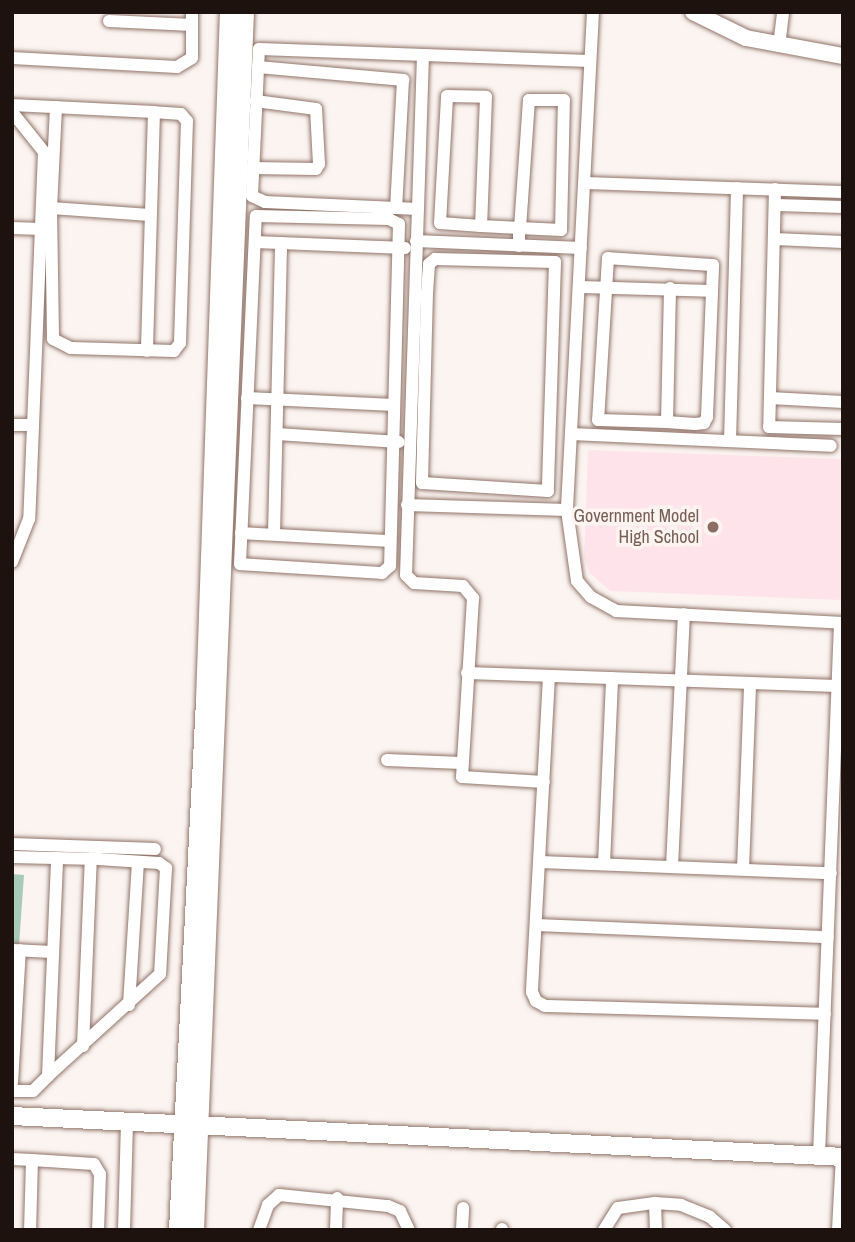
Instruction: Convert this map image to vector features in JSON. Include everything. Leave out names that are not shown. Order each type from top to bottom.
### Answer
[{"type":"main road","points":[[195,1230],[191,1125],[229,12]]},
{"type":"main road","points":[[178,1230],[191,1125],[245,12]]},
{"type":"main road","points":[[12,1116],[842,1157]]},
{"type":"street","points":[[593,12],[567,510],[573,567],[577,581],[591,597],[616,611],[842,623],[838,686],[838,803],[831,873],[819,1156]]},
{"type":"street","points":[[693,12],[746,38],[843,56]]},
{"type":"street","points":[[779,46],[786,14]]},
{"type":"street","points":[[12,58],[177,67],[192,58],[192,19],[109,21]]},
{"type":"street","points":[[418,209],[256,200],[252,196],[259,49],[590,61]]},
{"type":"street","points":[[423,55],[407,505],[410,580],[463,586],[473,598],[461,763],[465,778],[544,782]]},
{"type":"street","points":[[258,66],[403,80],[396,208]]},
{"type":"street","points":[[481,226],[486,97],[447,96],[440,223],[481,226],[520,228],[561,230],[564,100],[529,100],[520,228],[519,246]]},
{"type":"street","points":[[252,168],[316,169],[319,164],[316,108],[256,101]]},
{"type":"street","points":[[12,105],[57,107],[154,113],[181,114],[187,121],[180,343],[174,351],[71,348],[53,338],[51,208],[57,107]]},
{"type":"street","points":[[12,112],[44,152],[29,519],[12,562]]},
{"type":"street","points":[[147,351],[154,113]]},
{"type":"street","points":[[584,183],[843,192]]},
{"type":"street","points":[[730,441],[737,188]]},
{"type":"street","points":[[775,189],[769,427],[843,429]]},
{"type":"street","points":[[776,205],[843,207]]},
{"type":"street","points":[[51,208],[150,215]]},
{"type":"street","points":[[256,216],[389,219],[399,224],[398,248],[388,570],[369,572],[240,564],[256,216]]},
{"type":"street","points":[[12,228],[41,229]]},
{"type":"street","points":[[775,239],[843,242]]},
{"type":"street","points":[[255,242],[398,248],[416,245],[581,248]]},
{"type":"street","points":[[274,534],[281,243]]},
{"type":"street","points":[[608,258],[713,265],[707,417],[704,423],[598,420],[605,287],[608,258]]},
{"type":"street","points":[[435,259],[548,260],[558,269],[556,310],[548,491],[422,483],[429,264],[435,259]]},
{"type":"street","points":[[579,287],[712,291]]},
{"type":"street","points":[[667,422],[670,288]]},
{"type":"street","points":[[556,310],[578,309]]},
{"type":"street","points":[[247,398],[394,405]]},
{"type":"street","points":[[770,398],[843,402]]},
{"type":"street","points":[[12,425],[33,425]]},
{"type":"street","points":[[277,434],[410,442]]},
{"type":"street","points":[[571,434],[831,446]]},
{"type":"street","points":[[407,505],[567,510]]},
{"type":"street","points":[[241,533],[390,541]]},
{"type":"street","points":[[672,867],[684,614]]},
{"type":"street","points":[[467,673],[838,686]]},
{"type":"street","points":[[549,676],[532,992],[536,1001],[545,1006],[825,1014]]},
{"type":"street","points":[[604,864],[612,678]]},
{"type":"street","points":[[743,869],[750,683]]},
{"type":"street","points":[[387,760],[461,763]]},
{"type":"street","points":[[12,844],[155,849]]},
{"type":"street","points":[[12,857],[159,863],[166,868],[160,974],[33,1091],[12,1091]]},
{"type":"street","points":[[48,1076],[57,858]]},
{"type":"street","points":[[83,1046],[91,859]]},
{"type":"street","points":[[129,1005],[138,862]]},
{"type":"street","points":[[540,862],[831,873]]},
{"type":"street","points":[[537,925],[828,937]]},
{"type":"street","points":[[12,1083],[16,950],[52,952]]},
{"type":"street","points":[[124,1230],[127,1122]]},
{"type":"street","points":[[838,1230],[842,1157]]},
{"type":"street","points":[[12,1159],[88,1163],[98,1169],[98,1230]]},
{"type":"street","points":[[30,1230],[32,1160]]},
{"type":"street","points":[[259,1230],[268,1205],[279,1195],[337,1198],[400,1211],[409,1230]]},
{"type":"street","points":[[336,1230],[337,1198]]},
{"type":"street","points":[[655,1203],[656,1230]]},
{"type":"street","points":[[604,1230],[618,1208],[655,1203],[681,1205],[725,1230]]},
{"type":"street","points":[[462,1230],[463,1208]]},
{"type":"shaded area","name":"Government Model High School","points":[[588,450],[843,459],[842,600],[610,591],[590,573],[584,558]]},
{"type":"green space","points":[[12,874],[24,875],[19,945],[12,944]]},
{"type":"place","name":"Government Model High School","points":[[713,527]]}]
